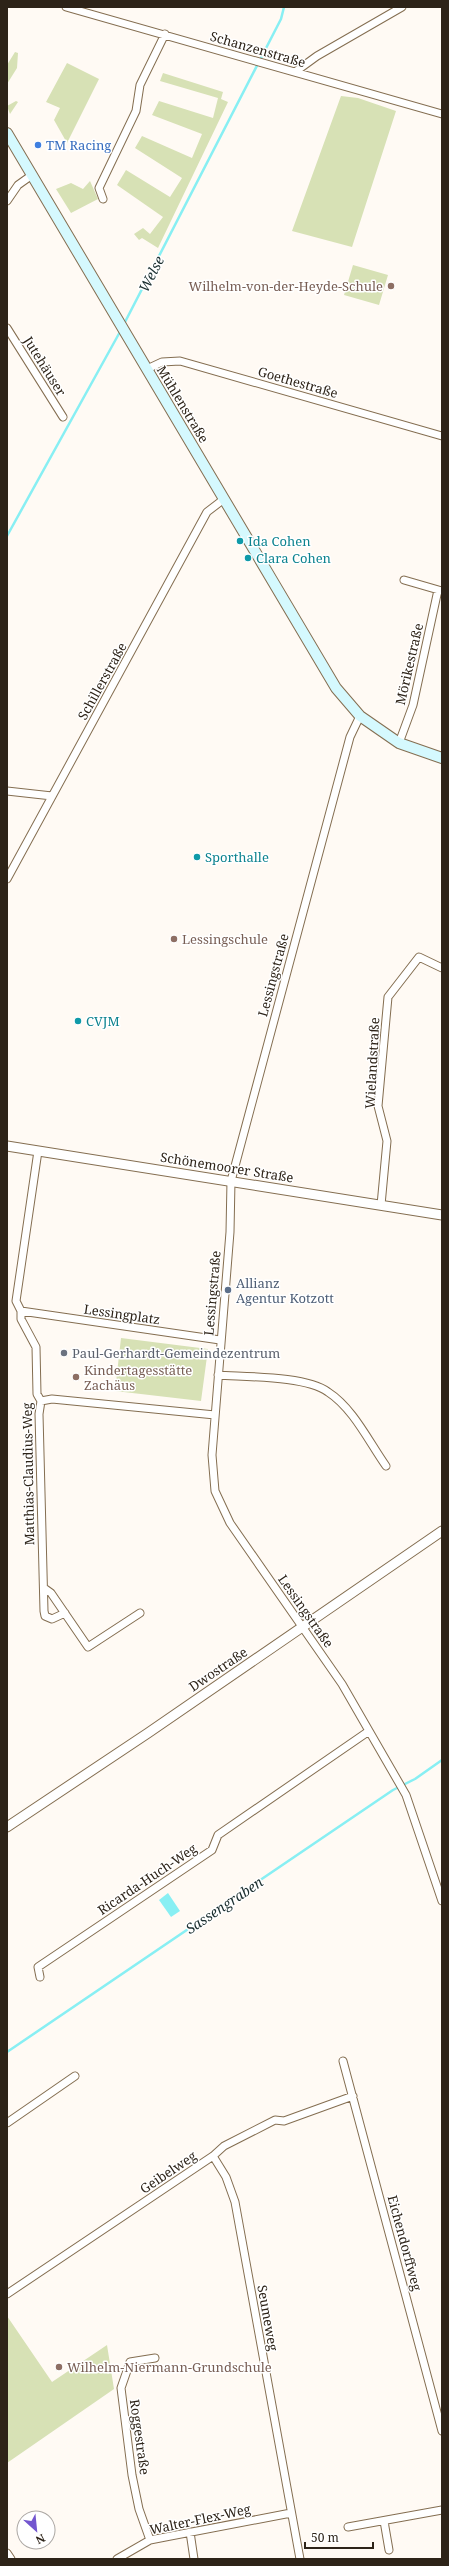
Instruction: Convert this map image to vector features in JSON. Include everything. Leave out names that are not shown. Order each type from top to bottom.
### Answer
[{"type":"main road","name":"Mühlenstraße","points":[[7,133],[336,688],[360,716],[399,742],[442,758]]},
{"type":"street","name":"Schanzenstraße","points":[[66,7],[442,114]]},
{"type":"street","points":[[295,72],[317,56],[402,7]]},
{"type":"street","points":[[103,199],[99,188],[136,111],[140,85],[165,34]]},
{"type":"street","points":[[7,201],[18,185],[32,175]]},
{"type":"street","name":"Jutehäuser","points":[[7,328],[63,418]]},
{"type":"street","name":"Goethestraße","points":[[148,369],[162,362],[180,361],[442,436]]},
{"type":"street","name":"Schillerstraße","points":[[7,879],[207,512],[224,499]]},
{"type":"street","name":"Mörikestraße","points":[[399,742],[413,705],[440,591],[404,580]]},
{"type":"street","name":"Lessingstraße","points":[[360,716],[348,743],[231,1181],[230,1232],[220,1340],[212,1455],[215,1491],[230,1523],[304,1626],[342,1684],[406,1795],[442,1901]]},
{"type":"street","points":[[7,791],[52,796]]},
{"type":"street","name":"Wielandstraße","points":[[381,1205],[387,1140],[378,1106],[388,998],[419,957],[442,968]]},
{"type":"street","name":"Schönemoorer Straße","points":[[7,1146],[442,1215]]},
{"type":"street","name":"Matthias-Claudius-Weg","points":[[38,1151],[16,1301],[21,1311],[21,1319],[36,1347],[37,1394],[41,1401],[39,1414],[45,1616],[52,1619],[65,1613]]},
{"type":"street","name":"Lessingplatz","points":[[21,1311],[220,1340]]},
{"type":"street","points":[[218,1375],[310,1382],[329,1392],[347,1410],[386,1466]]},
{"type":"street","points":[[41,1401],[52,1399],[215,1415]]},
{"type":"street","name":"Dwostraße","points":[[7,1827],[442,1531]]},
{"type":"street","points":[[44,1588],[51,1593],[88,1647],[140,1613]]},
{"type":"street","name":"Ricarda-Huch-Weg","points":[[40,1977],[38,1967],[212,1850],[218,1835],[369,1731]]},
{"type":"street","name":"Eichendorffweg","points":[[343,2061],[442,2431]]},
{"type":"street","points":[[7,2124],[75,2076]]},
{"type":"street","name":"Geibelweg","points":[[7,2294],[213,2156],[224,2146],[275,2120],[284,2121],[353,2096]]},
{"type":"street","name":"Seumeweg","points":[[213,2156],[226,2177],[235,2202],[300,2559]]},
{"type":"street","name":"Roggestraße","points":[[150,2540],[139,2509],[132,2475],[121,2388],[130,2362],[155,2358]]},
{"type":"street","points":[[348,2527],[442,2510]]},
{"type":"street","name":"Walter-Flex-Weg","points":[[117,2559],[150,2540],[291,2513]]},
{"type":"street","points":[[384,2521],[389,2550]]},
{"type":"street","points":[[190,2532],[194,2559]]},
{"type":"street","points":[[7,2553],[11,2559]]},
{"type":"green space","points":[[15,52],[18,53],[17,68],[7,84],[7,65]]},
{"type":"green space","points":[[67,63],[99,79],[67,143],[54,120],[60,108],[46,102]]},
{"type":"green space","points":[[163,73],[223,92],[221,99],[228,102],[158,248],[142,238],[139,240],[134,234],[143,228],[150,234],[163,217],[117,185],[126,170],[170,197],[182,178],[135,148],[142,136],[192,158],[202,134],[152,115],[159,101],[213,118],[218,98],[160,81]]},
{"type":"green space","points":[[341,96],[358,98],[396,111],[352,247],[292,231]]},
{"type":"green space","points":[[16,101],[18,102],[10,114],[7,106]]},
{"type":"green space","points":[[90,181],[98,199],[71,213],[56,189],[71,183],[83,189]]},
{"type":"green space","points":[[353,265],[388,275],[379,305],[344,295]]},
{"type":"green space","points":[[121,1338],[208,1349],[201,1401],[115,1391]]},
{"type":"green space","points":[[7,2316],[52,2382],[107,2345],[114,2389],[7,2463]]},
{"type":"water","points":[[168,1893],[180,1911],[171,1917],[159,1900]]},
{"type":"waterway","name":"Welse","points":[[124,324],[281,19],[284,7]]},
{"type":"waterway","name":"Welse","points":[[7,536],[121,330]]},
{"type":"waterway","name":"Sassengraben","points":[[7,2052],[393,1790],[415,1779],[442,1760]]},
{"type":"place","name":"TM Racing","points":[[38,145]]},
{"type":"place","name":"Wilhelm-von-der-Heyde-Schule","points":[[391,286]]},
{"type":"place","name":"Ida Cohen","points":[[240,541]]},
{"type":"place","name":"Clara Cohen","points":[[248,558]]},
{"type":"place","name":"Sporthalle","points":[[197,857]]},
{"type":"place","name":"Lessingschule","points":[[174,939]]},
{"type":"place","name":"CVJM","points":[[78,1021]]},
{"type":"place","name":"Allianz Agentur Kotzott","points":[[228,1290]]},
{"type":"place","name":"Paul-Gerhardt-Gemeindezentrum","points":[[64,1353]]},
{"type":"place","name":"Kindertagesstätte Zachäus","points":[[76,1377]]},
{"type":"place","name":"Wilhelm-Niermann-Grundschule","points":[[59,2367]]}]
